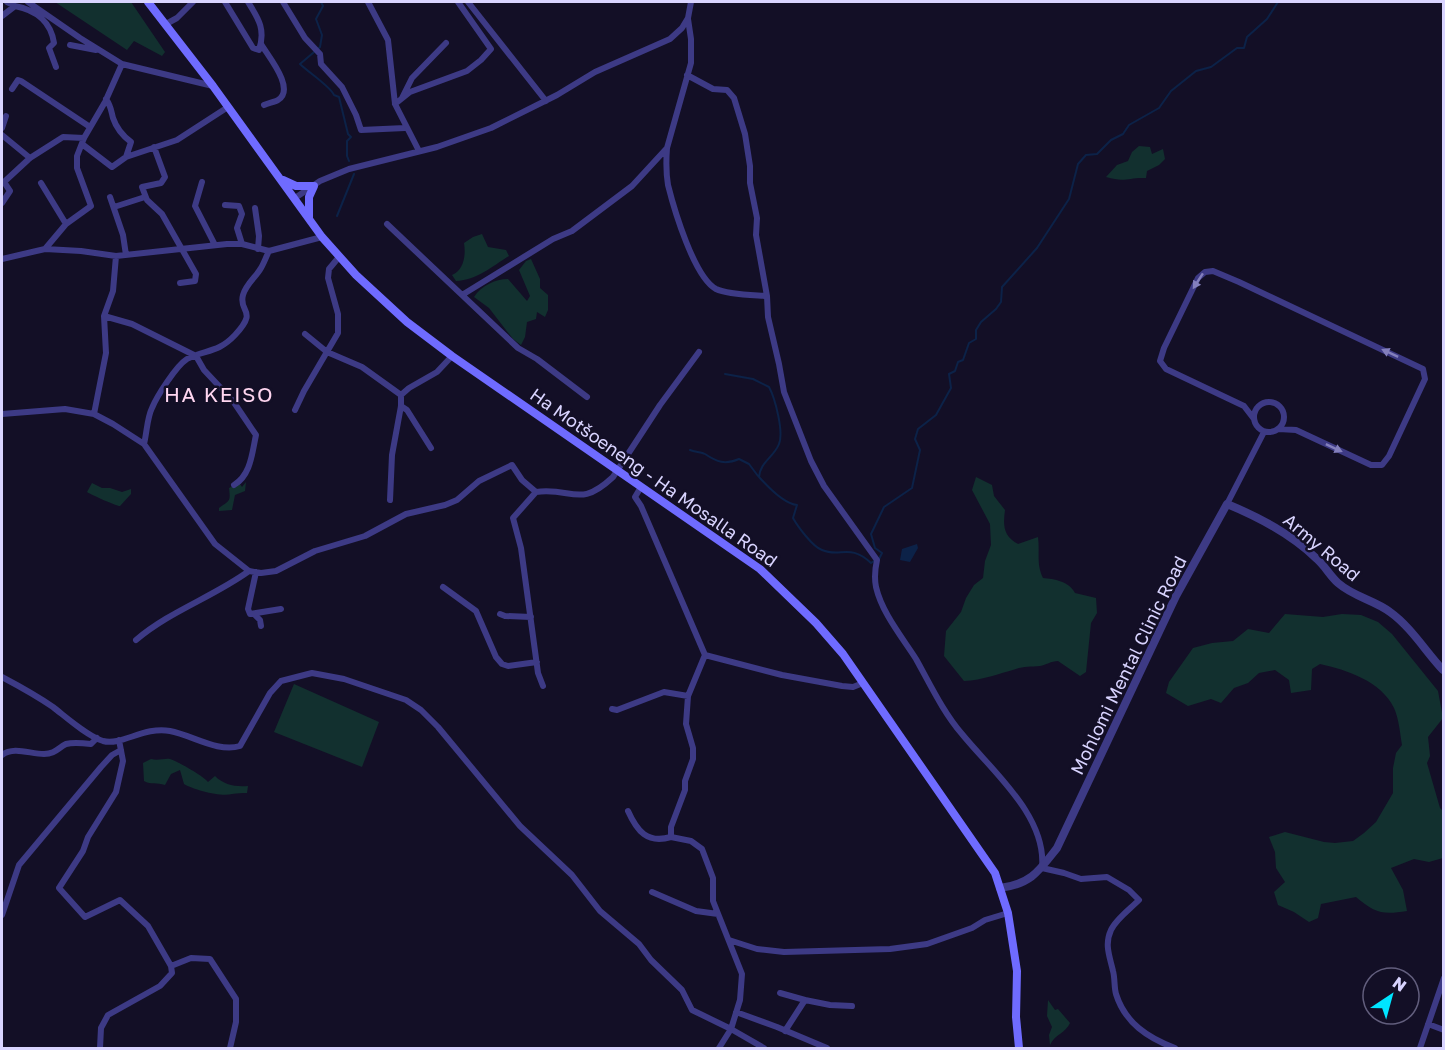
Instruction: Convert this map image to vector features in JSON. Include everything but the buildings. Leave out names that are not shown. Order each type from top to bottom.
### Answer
[{"type":"main road","name":"Ha Motšoeneng - Ha Mosalla Road","points":[[148,2],[213,86],[322,237],[356,275],[407,322],[452,356],[760,569],[816,623],[843,654],[995,873],[1008,913],[1017,971],[1016,1017],[1019,1048]]},
{"type":"main road","points":[[280,178],[296,186],[314,186],[309,197],[309,219]]},
{"type":"street","points":[[7,2],[26,8],[47,23],[54,43],[49,48],[56,67]]},
{"type":"street","points":[[28,2],[122,64],[213,86]]},
{"type":"street","points":[[165,24],[177,18],[193,2]]},
{"type":"street","points":[[225,2],[253,48],[259,50],[261,21],[248,2]]},
{"type":"street","points":[[282,2],[304,38],[320,54],[321,64],[342,87],[361,130],[405,128]]},
{"type":"street","points":[[368,2],[388,40],[395,104],[405,128],[419,151]]},
{"type":"street","points":[[395,104],[410,92],[467,71],[491,49],[458,2]]},
{"type":"street","points":[[468,2],[546,100]]},
{"type":"street","points":[[295,198],[349,169],[437,147],[492,128],[595,72],[669,39],[682,28],[691,2]]},
{"type":"street","points":[[2,16],[15,6]]},
{"type":"street","points":[[687,18],[691,39],[691,63],[667,148],[668,184],[673,204],[689,250],[706,281],[716,289],[726,292],[766,296]]},
{"type":"street","points":[[401,99],[412,78],[446,43]]},
{"type":"street","points":[[261,44],[281,76],[285,87],[284,95],[264,105]]},
{"type":"street","points":[[70,45],[100,51]]},
{"type":"street","points":[[45,249],[66,224],[91,206],[77,168],[77,156],[122,64]]},
{"type":"street","points":[[687,75],[712,89],[727,90],[734,98],[740,112],[750,166],[750,183],[757,218],[756,235],[768,317],[784,392],[811,461],[824,486],[877,560],[874,575],[876,589],[888,615],[960,732],[1013,792],[1042,846],[1042,868],[1081,879],[1107,877],[1129,890],[1139,900],[1111,929],[1107,952],[1114,973],[1115,992],[1123,1010],[1135,1026],[1175,1048]]},
{"type":"street","points":[[12,89],[18,80],[21,81],[90,127]]},
{"type":"street","points":[[106,99],[111,106],[113,119],[123,136],[131,142],[126,157]]},
{"type":"street","points":[[2,203],[10,191],[3,182],[30,158],[63,137],[83,141],[112,167],[126,157],[177,140],[228,107]]},
{"type":"street","points":[[2,128],[6,116]]},
{"type":"street","points":[[2,135],[30,158]]},
{"type":"street","points":[[154,147],[165,177],[161,183],[142,188],[145,197],[162,214],[196,274],[195,281],[180,283]]},
{"type":"street","points":[[462,295],[553,239],[572,231],[632,186],[667,148]]},
{"type":"street","points":[[202,182],[195,206],[215,244]]},
{"type":"street","points":[[41,183],[66,224]]},
{"type":"street","points":[[110,197],[123,235],[126,255]]},
{"type":"street","points":[[114,207],[145,197]]},
{"type":"street","points":[[225,205],[239,206],[242,214],[237,228],[242,244]]},
{"type":"street","points":[[255,208],[259,236],[258,249]]},
{"type":"street","points":[[387,224],[518,348],[537,358],[587,397]]},
{"type":"street","points":[[2,260],[45,249],[116,256],[215,244],[242,244],[269,251],[322,237]]},
{"type":"street","points":[[144,444],[151,409],[178,367],[186,360],[222,347],[248,319],[243,296],[261,269],[269,251]]},
{"type":"street","points":[[94,414],[106,353],[104,316],[113,291],[116,256]]},
{"type":"street","points":[[295,410],[338,333],[338,314],[328,278],[329,269],[339,257]]},
{"type":"street","points":[[1254,419],[1254,414],[1264,402],[1280,405],[1285,415],[1283,425],[1279,429],[1269,433],[1264,432],[1257,427],[1244,406],[1166,369],[1160,361],[1198,278],[1208,270],[1239,282],[1423,369],[1425,379],[1389,456],[1382,465],[1371,465],[1296,430],[1279,429]]},
{"type":"street","points":[[104,316],[132,324],[196,356],[204,370],[233,401],[256,435],[246,472],[242,480],[234,484]]},
{"type":"street","points":[[305,334],[327,352],[362,367],[401,395]]},
{"type":"street","points":[[543,686],[537,662],[521,548],[513,518],[536,492],[550,491],[585,496],[604,486],[617,471],[660,405],[699,352]]},
{"type":"street","points":[[390,500],[393,475],[392,455],[401,395],[437,372],[452,356]]},
{"type":"street","points":[[401,406],[407,410],[431,448]]},
{"type":"street","points":[[2,414],[65,410],[94,414],[144,444],[215,544],[253,572]]},
{"type":"street","name":"Mohlomi Mental Clinic Road","points":[[1000,888],[1012,887],[1029,880],[1042,868],[1057,848],[1176,596],[1264,432]]},
{"type":"street","points":[[136,640],[172,614],[253,572],[276,571],[315,551],[365,536],[406,514],[457,500],[479,482],[512,465],[522,480],[536,492]]},
{"type":"street","points":[[641,487],[635,497],[641,506],[705,655],[688,696],[686,724],[693,748],[693,759],[685,781],[685,790],[671,827],[671,837]]},
{"type":"street","name":"Army Road","points":[[1227,504],[1254,515],[1285,532],[1317,559],[1338,583],[1354,594],[1389,611],[1400,620],[1443,670]]},
{"type":"street","points":[[253,572],[248,609],[250,614],[254,614],[260,620],[261,626]]},
{"type":"street","points":[[443,587],[476,612],[496,657],[502,664],[508,666],[537,662]]},
{"type":"street","points":[[254,614],[281,609]]},
{"type":"street","points":[[500,614],[531,617]]},
{"type":"street","points":[[705,655],[782,675],[842,686],[853,687],[862,683]]},
{"type":"street","points":[[2,676],[102,741],[119,740],[151,729],[169,730],[230,750],[240,746],[270,693],[281,681],[312,673],[344,679],[406,700],[421,710],[438,727],[520,826],[565,868],[600,910],[639,944],[651,960],[682,990],[692,1010],[732,1029],[764,1048]]},
{"type":"street","points":[[612,709],[617,710],[663,692],[688,696]]},
{"type":"street","points":[[2,755],[4,752],[18,750],[56,753],[66,744],[91,744],[97,738]]},
{"type":"street","points":[[100,1048],[101,1028],[108,1015],[160,986],[172,973],[171,966],[148,926],[120,900],[85,917],[59,888],[84,851],[88,837],[116,792],[123,761],[119,740]]},
{"type":"street","points":[[2,915],[19,865],[112,754],[121,750]]},
{"type":"street","points":[[628,811],[638,830],[647,836],[660,840],[671,837],[691,841],[702,849],[713,878],[712,901],[742,974],[740,1000],[732,1029],[719,1048]]},
{"type":"street","points":[[652,892],[696,911],[718,915]]},
{"type":"street","points":[[729,940],[756,949],[784,952],[890,949],[927,944],[1008,913]]},
{"type":"street","points":[[171,966],[191,958],[210,959],[236,999],[236,1022],[230,1048]]},
{"type":"street","points":[[1420,1048],[1443,979]]},
{"type":"street","points":[[780,993],[830,1005],[852,1006]]},
{"type":"street","points":[[785,1031],[805,1000]]},
{"type":"street","points":[[736,1012],[827,1048]]},
{"type":"street","points":[[1428,1024],[1443,1030]]},
{"type":"green space","points":[[55,2],[131,2],[165,52],[162,56],[134,41],[127,50]]},
{"type":"green space","points":[[1139,146],[1150,147],[1152,154],[1163,149],[1165,159],[1147,171],[1146,178],[1123,180],[1106,177],[1117,165],[1128,161],[1132,152]]},
{"type":"green space","points":[[482,234],[488,247],[506,250],[509,256],[477,276],[456,281],[452,275],[459,270],[463,262],[464,243]]},
{"type":"green space","points":[[531,259],[540,279],[540,288],[548,295],[548,310],[545,317],[537,312],[536,319],[527,322],[525,337],[521,345],[513,339],[489,308],[474,297],[489,284],[508,279],[527,301],[530,296],[519,270],[526,261]]},
{"type":"green space","points":[[976,477],[992,485],[994,496],[1005,510],[1004,525],[1013,541],[1018,544],[1038,537],[1039,563],[1043,578],[1061,581],[1075,593],[1096,598],[1097,613],[1091,623],[1086,672],[1080,676],[1058,661],[964,681],[944,656],[946,631],[961,612],[974,585],[983,578],[985,561],[991,545],[990,524],[972,490]]},
{"type":"green space","points":[[246,482],[245,491],[235,495],[232,510],[219,511],[219,508],[229,499],[229,488],[239,483],[242,487]]},
{"type":"green space","points":[[92,483],[102,488],[122,492],[131,489],[131,494],[118,506],[87,492]]},
{"type":"green space","points":[[1285,614],[1323,617],[1342,614],[1361,615],[1378,622],[1392,634],[1438,691],[1443,718],[1428,737],[1430,756],[1427,763],[1440,808],[1443,811],[1443,858],[1429,862],[1414,859],[1391,868],[1403,890],[1407,911],[1379,912],[1356,897],[1321,904],[1318,918],[1309,922],[1278,905],[1274,892],[1285,882],[1276,868],[1275,852],[1269,837],[1285,832],[1324,842],[1353,841],[1376,822],[1393,793],[1393,768],[1396,753],[1402,745],[1396,712],[1381,691],[1352,673],[1320,664],[1312,669],[1311,690],[1291,693],[1289,680],[1275,670],[1259,673],[1248,683],[1234,688],[1221,703],[1211,699],[1188,706],[1166,693],[1169,682],[1193,648],[1233,641],[1248,629],[1269,633]]},
{"type":"green space","points":[[294,684],[379,722],[362,767],[274,732]]},
{"type":"green space","points":[[151,759],[174,760],[208,782],[215,776],[230,785],[248,786],[247,793],[221,795],[194,789],[184,784],[180,770],[171,774],[165,785],[144,781],[143,763]]},
{"type":"green space","points":[[1048,1000],[1055,1010],[1058,1009],[1070,1023],[1050,1045],[1049,1035],[1052,1027],[1047,1016]]},
{"type":"water","points":[[917,544],[918,548],[910,562],[900,560],[902,549]]},
{"type":"waterway","points":[[321,2],[323,6],[316,19],[322,35],[320,47],[300,64],[339,97],[348,134],[351,137],[347,141],[349,161]]},
{"type":"waterway","points":[[879,559],[882,553],[875,548],[871,534],[884,507],[912,488],[920,450],[915,439],[918,429],[936,415],[951,388],[949,374],[955,371],[958,362],[963,360],[969,343],[976,339],[976,330],[981,322],[1001,302],[1002,287],[1037,248],[1069,199],[1078,164],[1086,155],[1097,154],[1111,140],[1123,134],[1129,125],[1159,108],[1171,91],[1196,71],[1211,67],[1237,48],[1244,48],[1247,37],[1267,19],[1278,2]]},
{"type":"waterway","points":[[337,216],[354,174]]},
{"type":"waterway","points":[[725,374],[753,379],[769,387],[778,415],[780,439],[777,449],[762,467],[759,477],[782,498],[797,505],[793,518],[802,531],[814,545],[822,550],[834,553],[851,552],[864,557],[871,563],[874,561]]},
{"type":"waterway","points":[[690,450],[704,453],[721,462],[739,459],[749,464],[758,476]]},
{"type":"district","name":"HA KEISO","points":[[219,394]]}]
